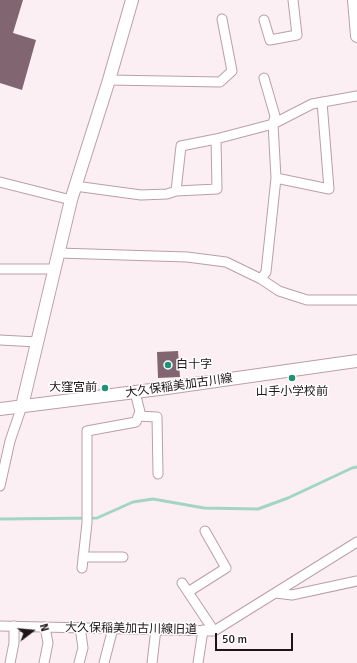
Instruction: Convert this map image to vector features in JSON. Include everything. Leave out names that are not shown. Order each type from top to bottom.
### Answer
[{"type":"street","points":[[0,486],[10,441],[22,406],[71,200],[109,80],[132,0]]},
{"type":"street","points":[[264,20],[270,40],[297,35],[293,0]]},
{"type":"street","points":[[354,0],[357,36]]},
{"type":"street","points":[[109,80],[220,82],[232,71],[222,19]]},
{"type":"street","points":[[261,279],[266,272],[276,178],[273,124],[275,116],[264,78]]},
{"type":"street","points":[[176,191],[181,146],[216,139],[273,124],[312,104],[357,96]]},
{"type":"street","points":[[276,178],[329,189],[322,102]]},
{"type":"street","points":[[75,186],[142,195],[167,194],[176,191],[217,189],[216,139]]},
{"type":"street","points":[[0,182],[71,200]]},
{"type":"street","points":[[58,253],[186,257],[226,262],[280,290],[307,300],[357,300]]},
{"type":"street","points":[[0,269],[54,269]]},
{"type":"street","points":[[0,340],[37,342]]},
{"type":"street","name":"大久保稲美加古川線","points":[[0,409],[357,361]]},
{"type":"street","points":[[82,568],[87,518],[87,431],[136,422],[140,412],[135,392]]},
{"type":"street","points":[[138,416],[157,417],[158,474]]},
{"type":"street","points":[[188,592],[226,568],[206,531]]},
{"type":"street","name":"大久保稲美加古川線旧道","points":[[0,626],[214,630],[357,542]]},
{"type":"street","points":[[83,557],[123,557]]},
{"type":"street","points":[[276,593],[292,595],[357,581]]},
{"type":"street","points":[[182,583],[214,630]]},
{"type":"street","points":[[10,663],[14,643],[14,626]]},
{"type":"street","points":[[44,663],[48,643],[45,626]]},
{"type":"street","points":[[79,663],[82,648],[80,627]]},
{"type":"street","points":[[104,663],[112,628]]},
{"type":"street","points":[[152,663],[156,629]]},
{"type":"street","points":[[198,663],[202,630]]},
{"type":"building","points":[[0,0],[23,0],[13,33],[36,40],[22,90],[0,83]]},
{"type":"building","name":"白十字","points":[[178,351],[180,377],[158,378],[157,352]]},
{"type":"waterway","points":[[0,519],[97,518],[133,502],[153,499],[204,508],[258,509],[288,498],[357,467]]},
{"type":"place","name":"白十字","points":[[168,365]]},
{"type":"place","name":"山手小学校前","points":[[292,378]]},
{"type":"place","name":"大窪宮前","points":[[105,388]]}]
